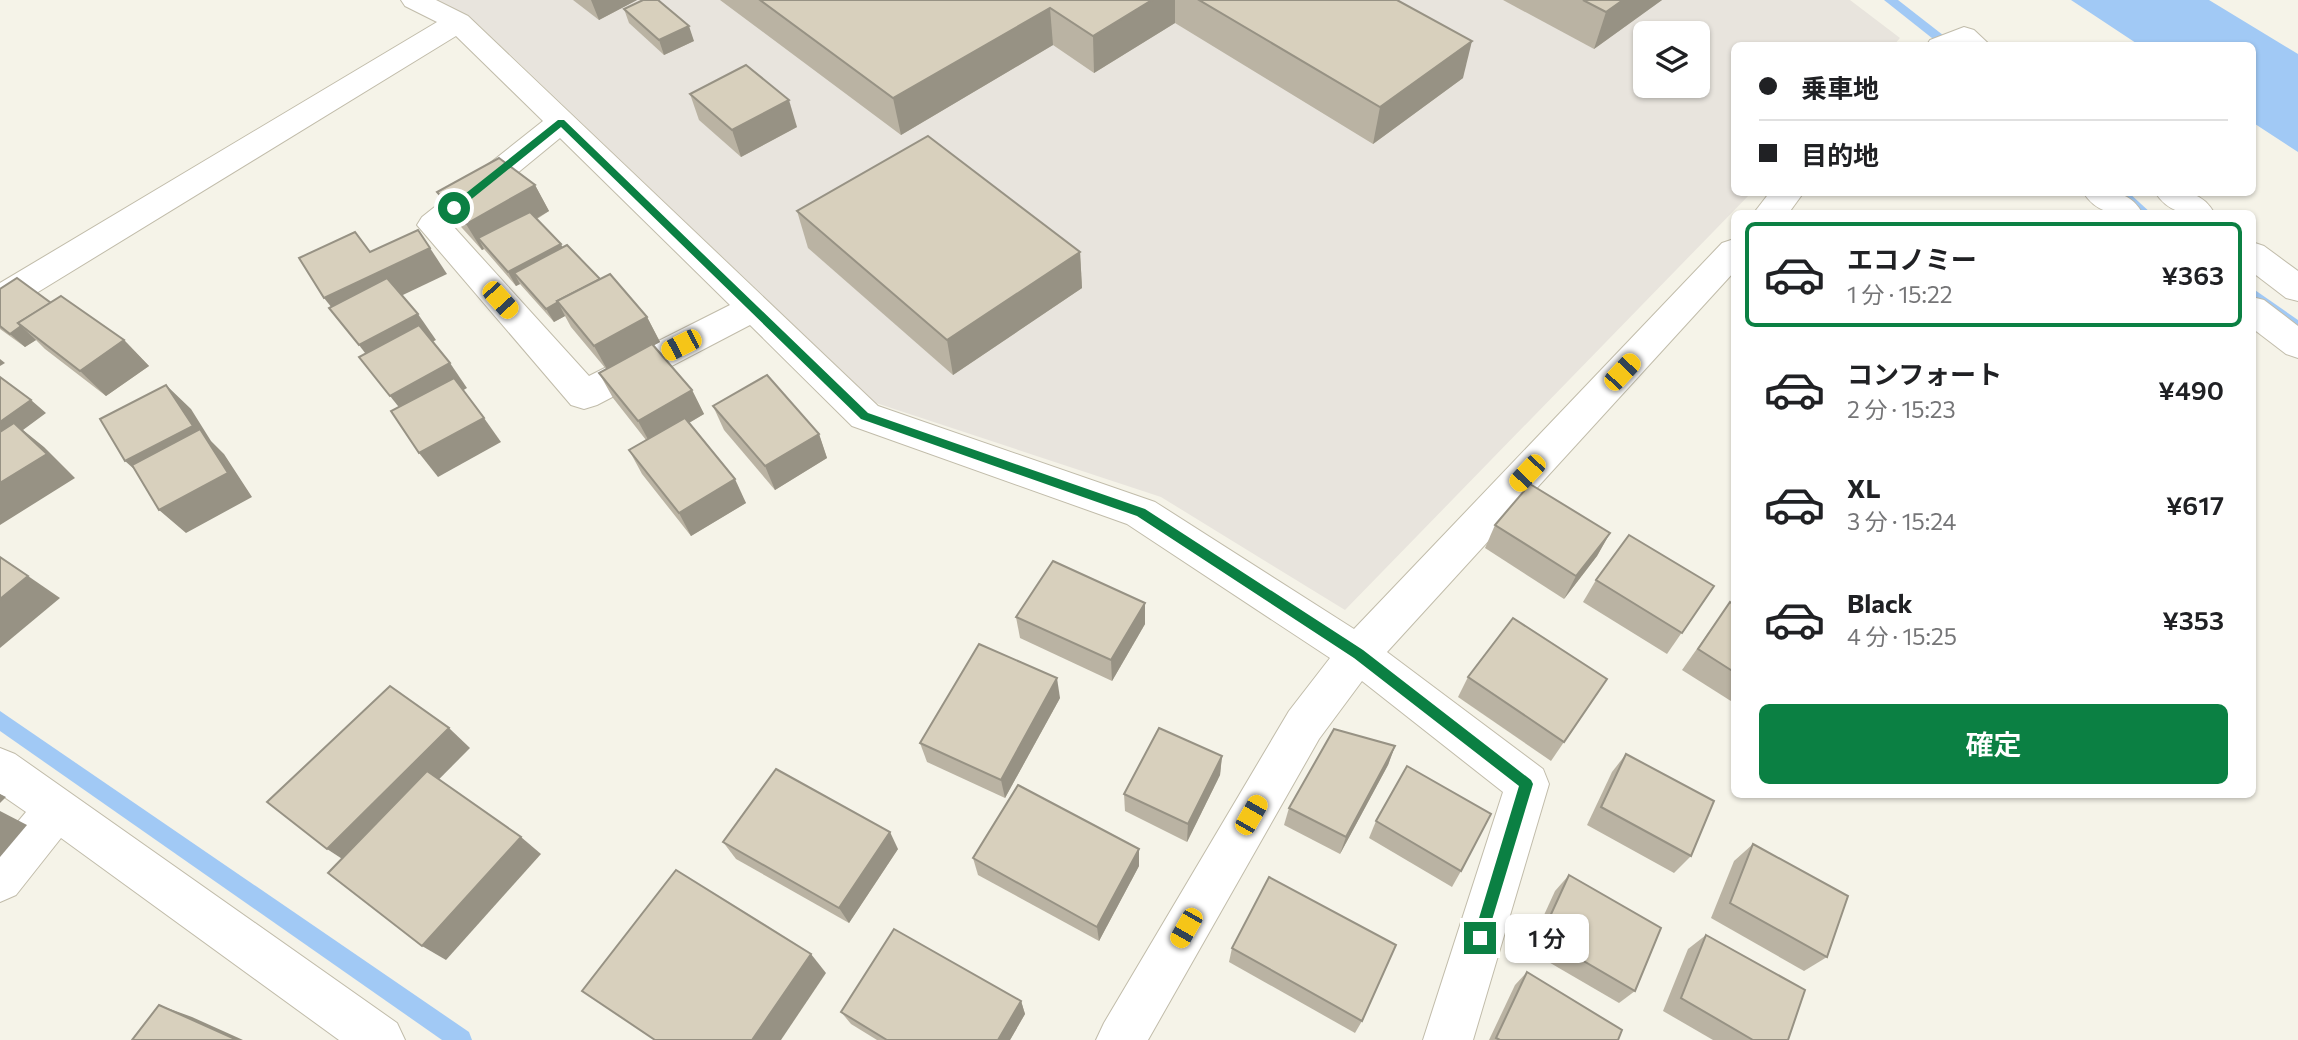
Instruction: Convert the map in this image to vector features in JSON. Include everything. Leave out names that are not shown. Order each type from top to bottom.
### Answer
[{"type":"street","points":[[415,0],[458,22],[865,416],[1141,513],[1358,654],[1527,784],[1448,1040]]},
{"type":"street","points":[[0,299],[458,22]]},
{"type":"street","points":[[1950,42],[1964,36],[1972,42]]},
{"type":"street","points":[[561,122],[433,225],[584,395],[754,308]]},
{"type":"street","points":[[1772,210],[1785,196]]},
{"type":"street","points":[[2104,196],[2122,210]]},
{"type":"street","points":[[2176,196],[2194,210]]},
{"type":"street","points":[[1121,1040],[1304,725],[1358,654],[1731,254]]},
{"type":"street","points":[[2256,257],[2298,289]]},
{"type":"street","points":[[2256,312],[2298,345]]},
{"type":"street","points":[[0,768],[380,1040]]},
{"type":"street","points":[[0,879],[56,810]]},
{"type":"shaded area","points":[[431,0],[1850,0],[1900,38],[1896,42],[1731,42],[1731,196],[1748,196],[1734,210],[1731,210],[1731,214],[1345,610],[1161,497],[876,403],[479,25]]},
{"type":"water","points":[[2071,0],[2209,0],[2298,54],[2298,152],[2256,125],[2256,42],[2134,42]]},
{"type":"building","points":[[643,0],[658,0],[689,26],[659,40],[624,9]]},
{"type":"building","points":[[760,0],[1152,0],[1093,36],[1050,8],[893,98]]},
{"type":"building","points":[[1199,0],[1397,0],[1472,41],[1380,107]]},
{"type":"building","points":[[1583,0],[1623,0],[1606,12]]},
{"type":"building","points":[[746,65],[789,100],[732,130],[690,94]]},
{"type":"building","points":[[928,136],[1080,252],[947,340],[797,211]]},
{"type":"building","points":[[499,158],[535,185],[466,224],[437,192]]},
{"type":"building","points":[[530,212],[561,244],[508,272],[478,238]]},
{"type":"building","points":[[418,230],[430,248],[324,298],[299,258],[355,232],[370,252]]},
{"type":"building","points":[[567,245],[600,279],[546,309],[514,273]]},
{"type":"building","points":[[610,274],[647,317],[594,346],[557,301]]},
{"type":"building","points":[[17,278],[51,303],[18,323],[21,326],[10,334],[0,326],[0,289]]},
{"type":"building","points":[[387,278],[418,314],[359,345],[329,308]]},
{"type":"building","points":[[61,296],[124,340],[80,371],[18,323]]},
{"type":"building","points":[[419,325],[450,363],[390,396],[359,357]]},
{"type":"building","points":[[652,344],[692,390],[638,421],[599,373]]},
{"type":"building","points":[[767,375],[819,434],[765,466],[713,406]]},
{"type":"building","points":[[0,377],[31,400],[0,422]]},
{"type":"building","points":[[454,378],[484,418],[419,453],[391,411]]},
{"type":"building","points":[[166,385],[193,426],[125,461],[100,419]]},
{"type":"building","points":[[685,418],[735,479],[679,513],[629,450]]},
{"type":"building","points":[[14,423],[47,454],[0,483],[0,432]]},
{"type":"building","points":[[200,429],[228,473],[159,510],[132,465]]},
{"type":"building","points":[[1530,484],[1610,533],[1576,576],[1495,525]]},
{"type":"building","points":[[1629,535],[1714,586],[1682,633],[1596,580]]},
{"type":"building","points":[[0,557],[28,576],[0,599]]},
{"type":"building","points":[[1053,561],[1145,603],[1111,660],[1016,617]]},
{"type":"building","points":[[1730,602],[1731,670],[1698,649]]},
{"type":"building","points":[[1513,618],[1607,679],[1564,742],[1468,677]]},
{"type":"building","points":[[979,644],[1057,678],[1001,780],[920,743]]},
{"type":"building","points":[[390,686],[449,728],[327,849],[267,802]]},
{"type":"building","points":[[1159,728],[1222,756],[1188,824],[1124,794]]},
{"type":"building","points":[[1334,729],[1395,746],[1346,837],[1289,808]]},
{"type":"building","points":[[1626,754],[1714,801],[1691,856],[1601,807]]},
{"type":"building","points":[[1407,766],[1491,814],[1461,871],[1376,821]]},
{"type":"building","points":[[776,769],[890,832],[839,908],[723,842]]},
{"type":"building","points":[[427,771],[521,837],[422,946],[328,873]]},
{"type":"building","points":[[1018,785],[1139,849],[1097,927],[973,858]]},
{"type":"building","points":[[1753,844],[1848,896],[1827,957],[1730,903]]},
{"type":"building","points":[[676,870],[811,954],[752,1040],[655,1040],[582,991]]},
{"type":"building","points":[[1569,875],[1661,928],[1635,991],[1541,936]]},
{"type":"building","points":[[1269,877],[1396,945],[1362,1021],[1232,948]]},
{"type":"building","points":[[894,929],[1021,1001],[998,1040],[887,1040],[841,1012]]},
{"type":"building","points":[[1706,935],[1805,990],[1788,1040],[1753,1040],[1681,998]]},
{"type":"building","points":[[1527,972],[1622,1030],[1618,1040],[1496,1038]]},
{"type":"building","points":[[159,1005],[237,1040],[132,1040]]},
{"type":"waterway","points":[[1890,0],[1946,42]]},
{"type":"waterway","points":[[2123,196],[2140,210]]},
{"type":"waterway","points":[[2256,297],[2298,328]]},
{"type":"waterway","points":[[0,720],[461,1040]]},
{"type":"route","points":[[454,208],[561,122],[865,416],[1141,513],[1358,654],[1527,784],[1480,938]]}]
